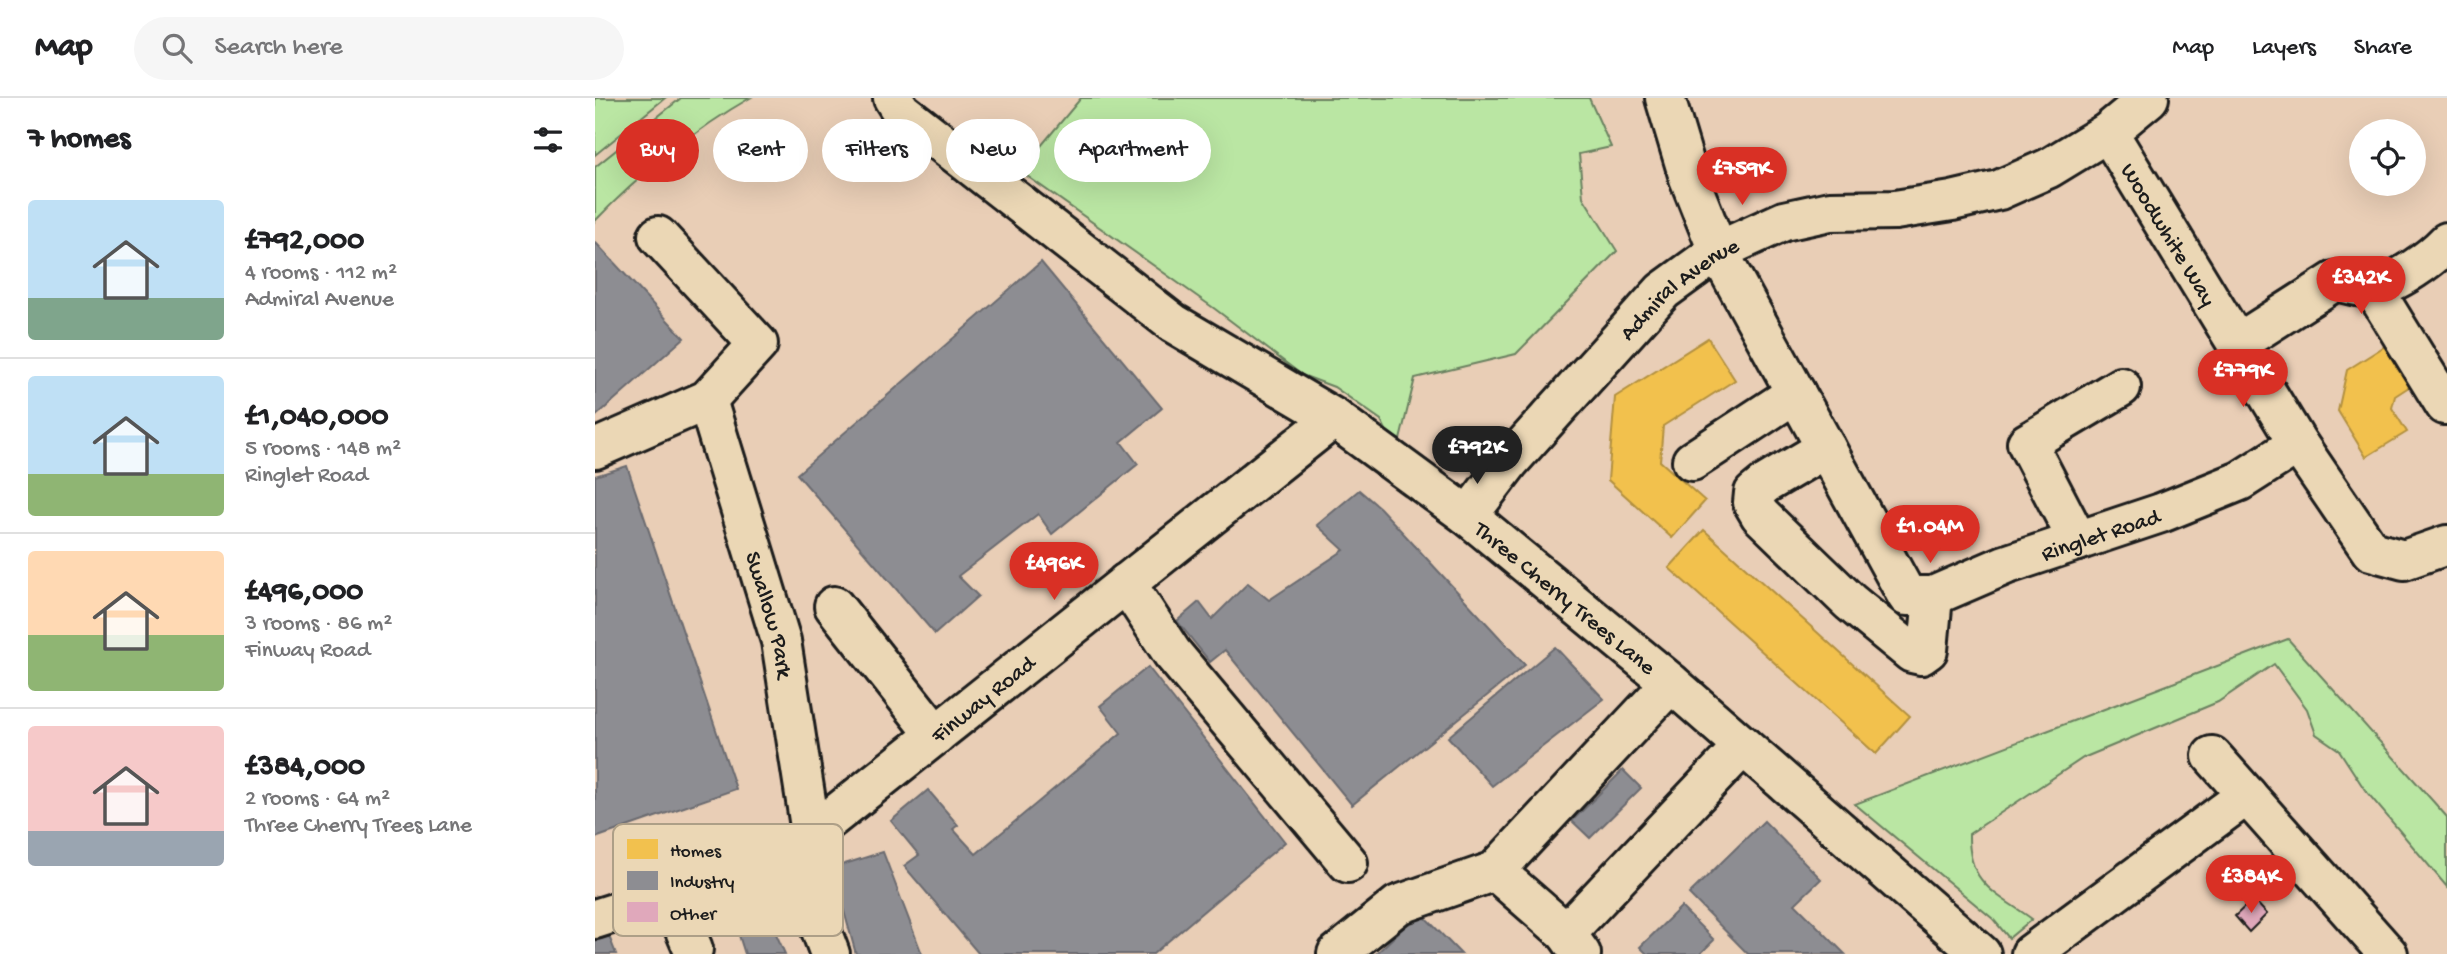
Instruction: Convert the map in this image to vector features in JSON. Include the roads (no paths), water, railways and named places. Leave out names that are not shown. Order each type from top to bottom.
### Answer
[{"type":"street","points":[[1665,98],[1689,178],[1718,251],[1796,393],[1907,596],[1933,596],[1928,650],[1921,655],[1912,653],[1850,602],[1760,515],[1753,503],[1754,493],[1765,484],[1826,448]]},
{"type":"street","name":"Admiral Avenue","points":[[1468,516],[1510,461],[1663,291],[1718,251],[1784,221],[1830,211],[1895,210],[1999,190],[2049,168],[2108,132],[2149,98]]},
{"type":"street","name":"Three Cherry Trees Lane","points":[[897,105],[1173,323],[1334,418],[1468,516],[1671,683],[1980,954]]},
{"type":"street","name":"Woodwhite Way","points":[[2108,132],[2298,443],[2371,551],[2404,559],[2447,545]]},
{"type":"street","points":[[595,449],[707,400],[758,344],[658,236]]},
{"type":"street","points":[[2238,343],[2335,281],[2373,288],[2396,279],[2439,251],[2447,242]]},
{"type":"street","points":[[2373,288],[2445,405]]},
{"type":"street","points":[[2078,541],[2027,443],[2121,387]]},
{"type":"street","points":[[1692,461],[1796,393]]},
{"type":"street","name":"Swallow Park","points":[[707,400],[781,642],[799,824]]},
{"type":"street","name":"Finway Road","points":[[824,824],[1334,418]]},
{"type":"street","name":"Ringlet Road","points":[[1933,596],[2005,565],[2161,513],[2240,481],[2298,443]]},
{"type":"street","points":[[1126,583],[1172,653],[1348,863]]},
{"type":"street","points":[[834,606],[936,735]]},
{"type":"street","points":[[1338,954],[1398,905],[1495,871],[1671,683]]},
{"type":"street","points":[[1495,871],[1574,943],[1743,746]]},
{"type":"street","points":[[2212,756],[2388,954]]},
{"type":"street","points":[[2031,954],[2248,795]]},
{"type":"street","name":"Finway Road","points":[[595,919],[613,913]]},
{"type":"street","points":[[687,936],[693,949]]},
{"type":"street","name":"Swallow Park","points":[[825,936],[830,954]]}]
